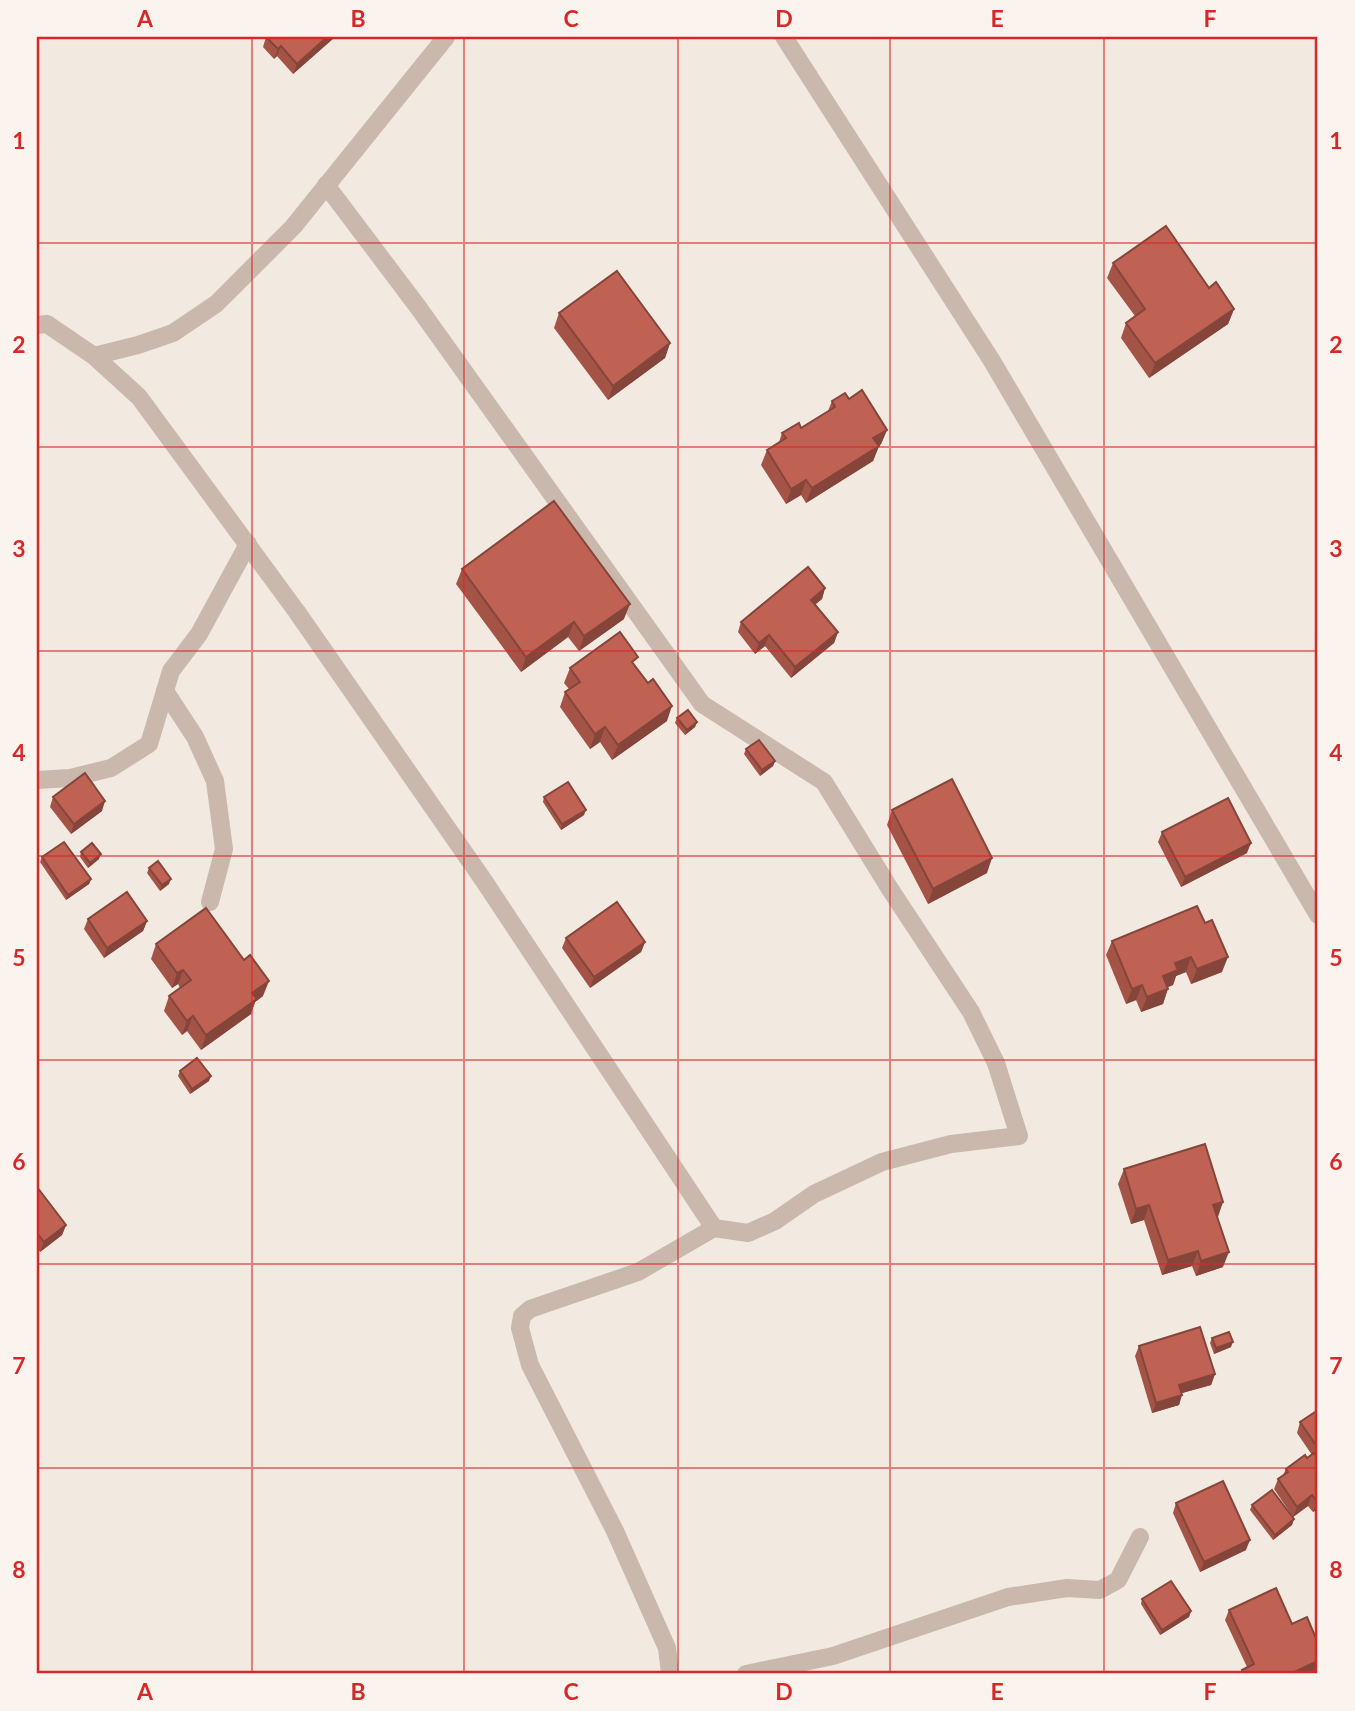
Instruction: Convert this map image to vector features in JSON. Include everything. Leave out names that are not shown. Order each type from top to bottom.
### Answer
[{"type":"street","points":[[94,356],[173,333],[216,304],[293,227],[446,37]]},
{"type":"street","points":[[785,37],[992,360],[1318,915]]},
{"type":"street","points":[[326,185],[426,318],[702,704],[824,782],[890,890],[971,1012],[996,1063],[1019,1136],[951,1144],[882,1162],[814,1194],[775,1221],[748,1233],[714,1228],[638,1272],[530,1309],[522,1316],[520,1328],[530,1365],[615,1531],[667,1648],[670,1674]]},
{"type":"street","points":[[37,325],[47,324],[94,356],[139,397],[248,544],[484,881],[714,1228]]},
{"type":"street","points":[[37,780],[70,778],[111,768],[149,744],[171,671],[199,634],[248,544]]},
{"type":"street","points":[[165,691],[195,737],[215,781],[224,849],[210,902]]},
{"type":"street","points":[[746,1674],[833,1657],[1008,1597],[1068,1588],[1100,1590],[1118,1580],[1140,1537]]},
{"type":"building","points":[[266,37],[327,37],[297,64],[281,46],[278,49]]},
{"type":"building","points":[[1166,226],[1209,288],[1216,282],[1234,309],[1155,363],[1126,323],[1145,309],[1113,263]]},
{"type":"building","points":[[617,271],[670,343],[613,386],[559,313]]},
{"type":"building","points":[[862,390],[887,430],[873,438],[879,446],[812,488],[806,480],[791,489],[767,450],[786,438],[782,433],[799,423],[801,428],[835,407],[832,401],[845,393],[849,399]]},
{"type":"building","points":[[554,501],[630,604],[584,636],[574,622],[526,657],[462,569]]},
{"type":"building","points":[[808,567],[825,588],[811,600],[838,632],[795,667],[769,635],[759,643],[741,622]]},
{"type":"building","points":[[620,632],[638,657],[632,662],[648,683],[653,679],[672,706],[618,745],[605,727],[595,734],[565,692],[580,682],[570,668]]},
{"type":"building","points":[[688,710],[697,722],[687,730],[677,718]]},
{"type":"building","points":[[759,740],[775,761],[762,770],[746,749]]},
{"type":"building","points":[[85,773],[105,801],[74,824],[53,797]]},
{"type":"building","points":[[952,779],[992,858],[933,889],[892,810]]},
{"type":"building","points":[[568,782],[586,810],[562,824],[544,797]]},
{"type":"building","points":[[1228,798],[1251,843],[1185,877],[1162,832]]},
{"type":"building","points":[[64,842],[91,879],[68,895],[42,857]]},
{"type":"building","points":[[92,843],[101,854],[90,863],[81,852]]},
{"type":"building","points":[[158,861],[171,879],[162,885],[149,868]]},
{"type":"building","points":[[127,892],[147,921],[107,948],[88,919]]},
{"type":"building","points":[[617,902],[645,942],[594,977],[566,938]]},
{"type":"building","points":[[1197,906],[1205,923],[1212,920],[1228,957],[1197,969],[1191,957],[1175,963],[1178,970],[1163,976],[1168,989],[1147,997],[1142,985],[1132,989],[1112,941]]},
{"type":"building","points":[[206,908],[244,960],[250,955],[269,981],[252,993],[257,999],[206,1035],[193,1016],[187,1021],[169,996],[191,980],[183,970],[177,973],[156,944]]},
{"type":"building","points":[[197,1058],[211,1076],[192,1089],[180,1071]]},
{"type":"building","points":[[1205,1144],[1223,1202],[1213,1205],[1229,1252],[1201,1261],[1198,1251],[1168,1260],[1149,1205],[1136,1209],[1124,1169]]},
{"type":"building","points":[[37,1187],[66,1225],[44,1242],[37,1233]]},
{"type":"building","points":[[1200,1327],[1215,1374],[1179,1385],[1182,1395],[1156,1403],[1139,1346]]},
{"type":"building","points":[[1229,1332],[1233,1342],[1216,1348],[1212,1338]]},
{"type":"building","points":[[1318,1410],[1318,1448],[1300,1422]]},
{"type":"building","points":[[1314,1453],[1318,1459],[1318,1501],[1312,1495],[1297,1507],[1278,1479],[1288,1472],[1286,1469],[1305,1455],[1307,1458]]},
{"type":"building","points":[[1223,1481],[1250,1540],[1204,1562],[1176,1503]]},
{"type":"building","points":[[1272,1490],[1294,1519],[1275,1535],[1252,1505]]},
{"type":"building","points":[[1171,1581],[1191,1611],[1162,1630],[1142,1599]]},
{"type":"building","points":[[1276,1588],[1292,1624],[1307,1617],[1318,1643],[1318,1661],[1290,1674],[1244,1674],[1242,1670],[1254,1664],[1229,1610]]}]
